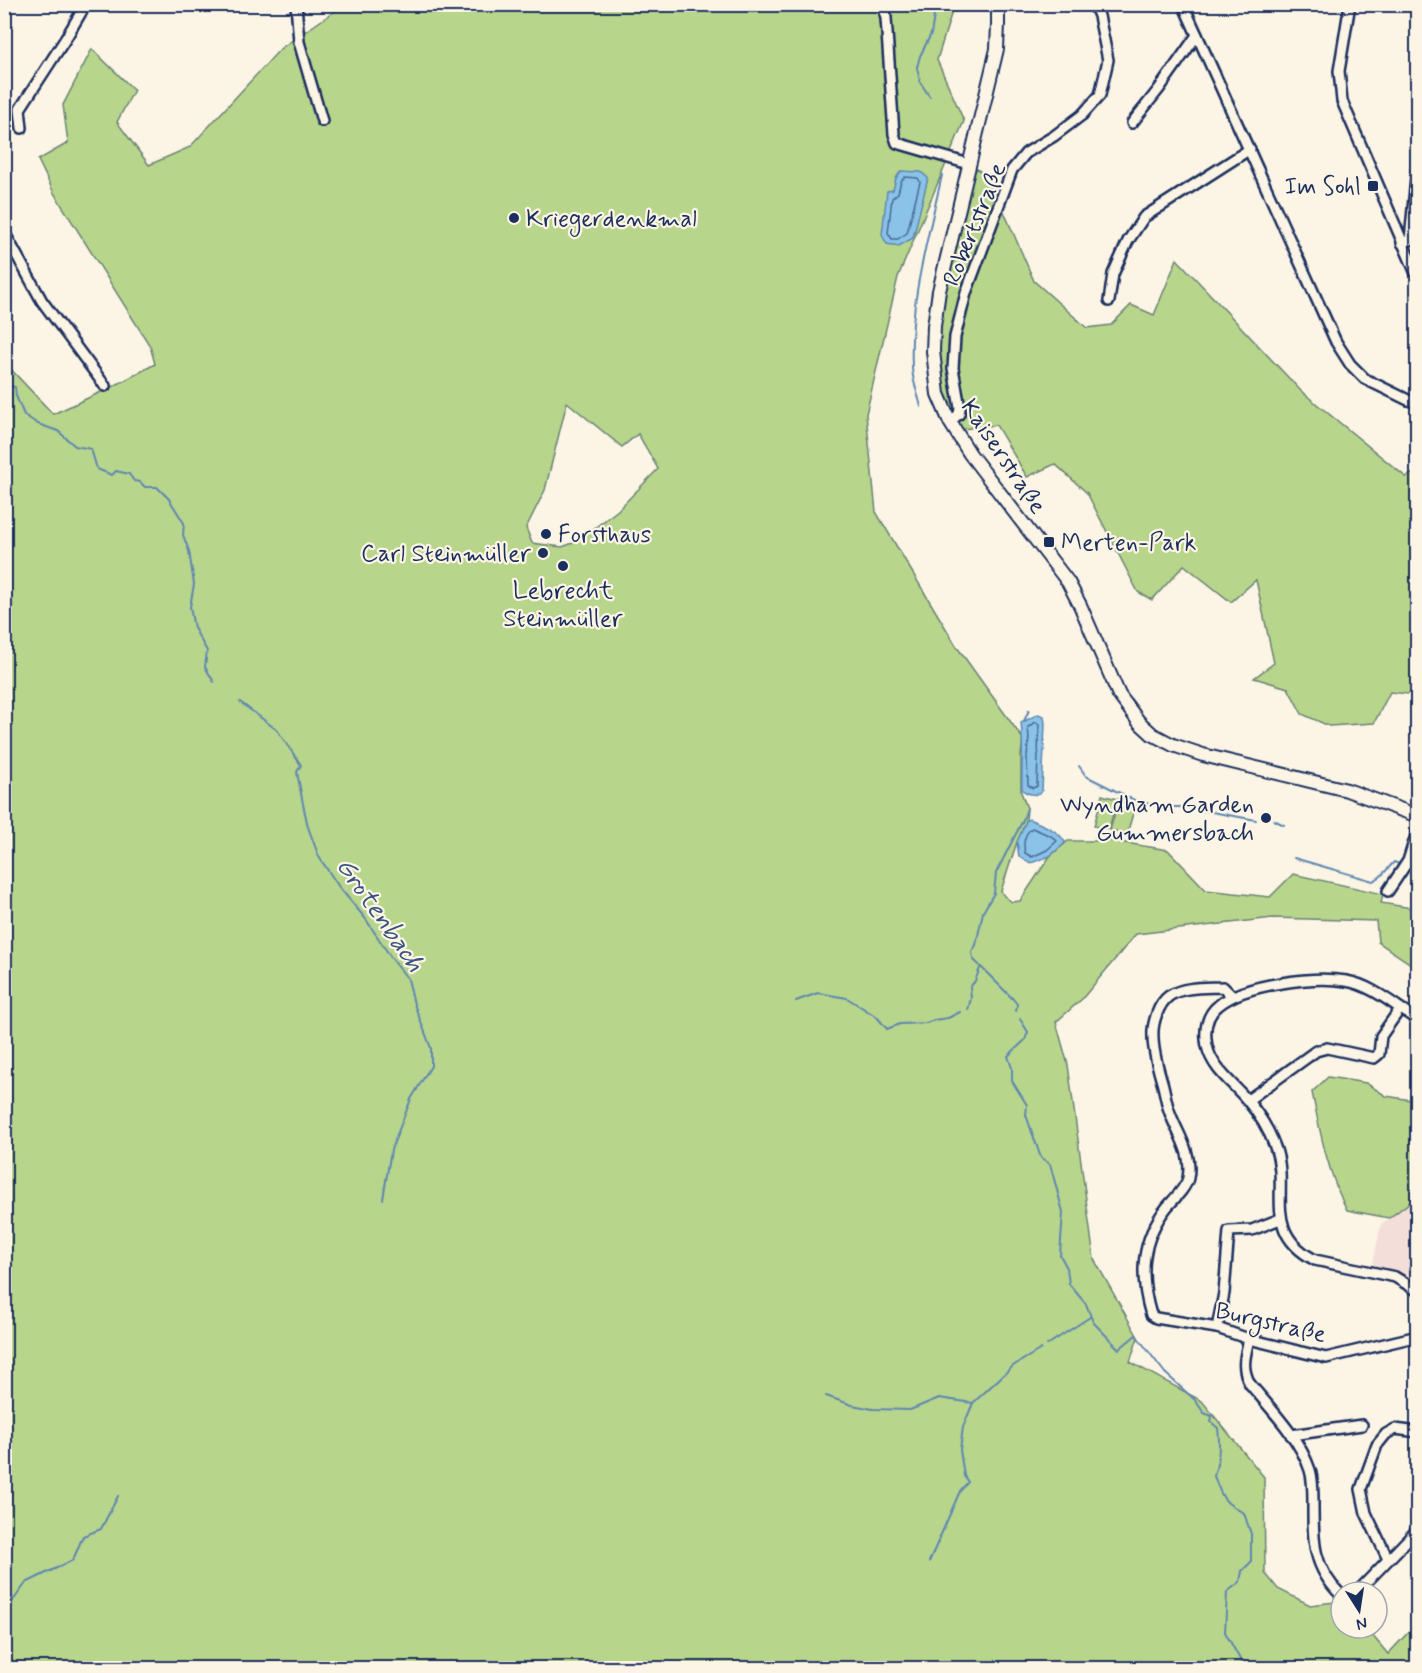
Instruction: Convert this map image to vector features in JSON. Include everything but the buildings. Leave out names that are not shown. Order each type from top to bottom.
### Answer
[{"type":"street","points":[[22,128],[20,109],[86,4]]},
{"type":"street","points":[[296,4],[299,42],[322,121]]},
{"type":"street","points":[[883,4],[886,18],[894,134],[897,143],[969,164]]},
{"type":"street","name":"Kaiserstraße","points":[[998,4],[997,49],[939,291],[934,326],[933,351],[938,394],[950,422],[970,454],[1068,582],[1119,695],[1138,722],[1152,734],[1173,745],[1203,755],[1347,790],[1418,816]]},
{"type":"street","name":"Robertstraße","points":[[950,422],[959,414],[960,408],[953,368],[955,337],[966,293],[1012,170],[1026,153],[1082,115],[1100,94],[1108,60],[1099,16],[1094,4]]},
{"type":"street","points":[[1183,4],[1336,342],[1350,364],[1365,379],[1418,403]]},
{"type":"street","points":[[1350,4],[1339,71],[1342,101],[1418,278]]},
{"type":"street","points":[[1132,123],[1197,35]]},
{"type":"street","points":[[1110,301],[1113,274],[1128,241],[1144,217],[1250,149]]},
{"type":"street","points":[[1402,243],[1410,240],[1418,157]]},
{"type":"street","points":[[4,232],[42,301],[105,386]]},
{"type":"street","points":[[1388,891],[1408,861],[1418,829]]},
{"type":"street","points":[[1418,1020],[1366,986],[1347,981],[1302,980],[1277,983],[1232,996],[1217,1005],[1208,1018],[1206,1034],[1214,1065],[1248,1101],[1268,1129],[1278,1154],[1280,1219],[1287,1234],[1304,1254],[1315,1260],[1395,1277],[1418,1291]]},
{"type":"street","name":"Burgstraße","points":[[1232,996],[1223,987],[1180,992],[1169,996],[1154,1022],[1152,1038],[1167,1103],[1189,1159],[1188,1180],[1159,1218],[1149,1238],[1144,1278],[1151,1315],[1156,1318],[1217,1328],[1249,1339],[1326,1358],[1418,1336]]},
{"type":"street","points":[[1248,1101],[1316,1051],[1327,1048],[1374,1058],[1379,1054],[1381,1036],[1400,1009]]},
{"type":"street","points":[[1217,1328],[1224,1293],[1229,1230],[1252,1230],[1280,1219]]},
{"type":"street","points":[[1249,1339],[1244,1363],[1245,1374],[1250,1384],[1304,1454],[1311,1473],[1315,1555],[1329,1583]]},
{"type":"street","points":[[1291,1435],[1362,1425]]},
{"type":"street","points":[[1388,1559],[1366,1513],[1361,1489],[1377,1445],[1386,1434],[1395,1430],[1418,1432]]},
{"type":"street","points":[[1368,1580],[1418,1529]]},
{"type":"shaded area","points":[[1417,1197],[1417,1286],[1395,1273],[1372,1267],[1381,1224]]},
{"type":"green space","points":[[344,5],[954,5],[937,60],[964,121],[898,277],[866,414],[876,512],[957,647],[1023,739],[1021,792],[1027,808],[1026,821],[1001,891],[1012,902],[1020,901],[1050,856],[1068,841],[1113,841],[1168,850],[1206,890],[1270,897],[1293,874],[1383,894],[1381,903],[1417,909],[1417,968],[1378,942],[1376,921],[1273,918],[1136,934],[1082,999],[1056,1022],[1068,1065],[1094,1259],[1138,1337],[1130,1362],[1202,1401],[1264,1477],[1265,1573],[1278,1589],[1310,1605],[1329,1603],[1329,1640],[1376,1640],[1388,1654],[1417,1623],[1417,1668],[5,1668],[4,362],[53,414],[155,364],[150,346],[54,193],[38,160],[68,143],[63,105],[92,49],[134,90],[117,122],[149,165],[190,147],[281,48]],"holes":[[[567,402],[622,447],[638,434],[658,469],[618,510],[576,542],[562,547],[532,543],[526,528],[545,490]]]},
{"type":"green space","points":[[969,164],[989,177],[1034,281],[1087,328],[1111,325],[1131,305],[1154,315],[1177,259],[1301,391],[1406,477],[1417,471],[1417,695],[1390,692],[1374,723],[1329,726],[1302,714],[1288,688],[1254,678],[1274,663],[1256,580],[1231,602],[1184,565],[1152,600],[1138,592],[1087,493],[1055,464],[1027,477],[996,425],[963,429],[950,422],[933,351]]},
{"type":"green space","points":[[1102,795],[1117,799],[1109,829],[1094,826]]},
{"type":"green space","points":[[1119,799],[1136,803],[1127,834],[1110,830]]},
{"type":"green space","points":[[1328,1077],[1366,1083],[1386,1096],[1417,1101],[1417,1197],[1389,1218],[1347,1210],[1340,1196],[1325,1152],[1312,1092]]},
{"type":"water","points":[[901,171],[921,172],[928,178],[913,238],[899,246],[887,244],[882,235],[887,191],[893,190],[896,178]]},
{"type":"water","points":[[1038,714],[1044,716],[1045,724],[1042,791],[1034,794],[1022,789],[1021,723]]},
{"type":"water","points":[[1029,819],[1054,831],[1065,842],[1050,856],[1031,863],[1019,857],[1017,842]]},
{"type":"waterway","points":[[930,97],[920,82],[917,67],[931,34],[936,4]]},
{"type":"waterway","points":[[921,407],[912,372],[913,318],[916,294],[942,175]]},
{"type":"waterway","name":"Grotenbach","points":[[4,385],[15,387],[16,396],[24,415],[38,424],[58,431],[75,446],[91,449],[97,469],[112,475],[116,471],[129,474],[134,481],[140,482],[145,487],[157,487],[169,499],[184,523],[183,535],[189,551],[194,584],[190,607],[194,628],[207,651],[205,667],[214,682]]},
{"type":"waterway","name":"Grotenbach","points":[[240,702],[277,730],[301,765],[297,772],[303,804],[308,827],[319,857],[408,979],[414,1004],[431,1048],[431,1066],[411,1099],[391,1150],[383,1199]]},
{"type":"waterway","points":[[1024,721],[1029,710]]},
{"type":"waterway","points":[[1079,766],[1086,776],[1136,801],[1256,820]]},
{"type":"waterway","points":[[1016,1011],[1017,1004],[973,959],[972,952],[976,945],[983,912],[994,893],[996,873],[1027,808]]},
{"type":"waterway","points":[[1274,820],[1284,825]]},
{"type":"waterway","points":[[1294,858],[1373,881],[1394,862],[1399,864]]},
{"type":"waterway","points":[[968,1010],[971,998],[970,987],[980,968]]},
{"type":"waterway","points":[[796,1001],[818,993],[847,998],[877,1017],[887,1029],[900,1024],[926,1023],[948,1018],[960,1012]]},
{"type":"waterway","points":[[1020,1019],[1028,1032],[1025,1040],[1008,1056],[1012,1068],[1012,1081],[1027,1105],[1026,1115],[1041,1158],[1050,1164],[1063,1212],[1060,1255],[1067,1268],[1069,1284],[1086,1304],[1093,1322],[1119,1349],[1136,1335],[1165,1373],[1195,1400],[1204,1413],[1212,1416],[1211,1422],[1218,1428],[1219,1452],[1214,1476],[1224,1499],[1244,1513],[1251,1534],[1251,1562],[1242,1571],[1240,1582],[1227,1592],[1225,1632],[1244,1668]]},
{"type":"waterway","points":[[1047,1345],[1090,1317]]},
{"type":"waterway","points":[[929,1562],[960,1491],[968,1482],[964,1476],[960,1450],[963,1427],[973,1403],[1013,1366],[1041,1349]]},
{"type":"waterway","points":[[826,1396],[873,1409],[910,1410],[939,1398],[973,1403]]},
{"type":"waterway","points":[[4,1613],[26,1583],[73,1560],[83,1536],[101,1529],[118,1496]]},
{"type":"place","name":"Im Sohl","points":[[1373,186]]},
{"type":"place","name":"Kriegerdenkmal","points":[[514,218]]},
{"type":"place","name":"Forsthaus","points":[[546,534]]},
{"type":"place","name":"Merten-Park","points":[[1049,542]]},
{"type":"place","name":"Carl Steinmüller","points":[[543,553]]},
{"type":"place","name":"Lebrecht Steinmüller","points":[[563,566]]},
{"type":"place","name":"Wyndham Garden Gummersbach","points":[[1266,818]]}]
